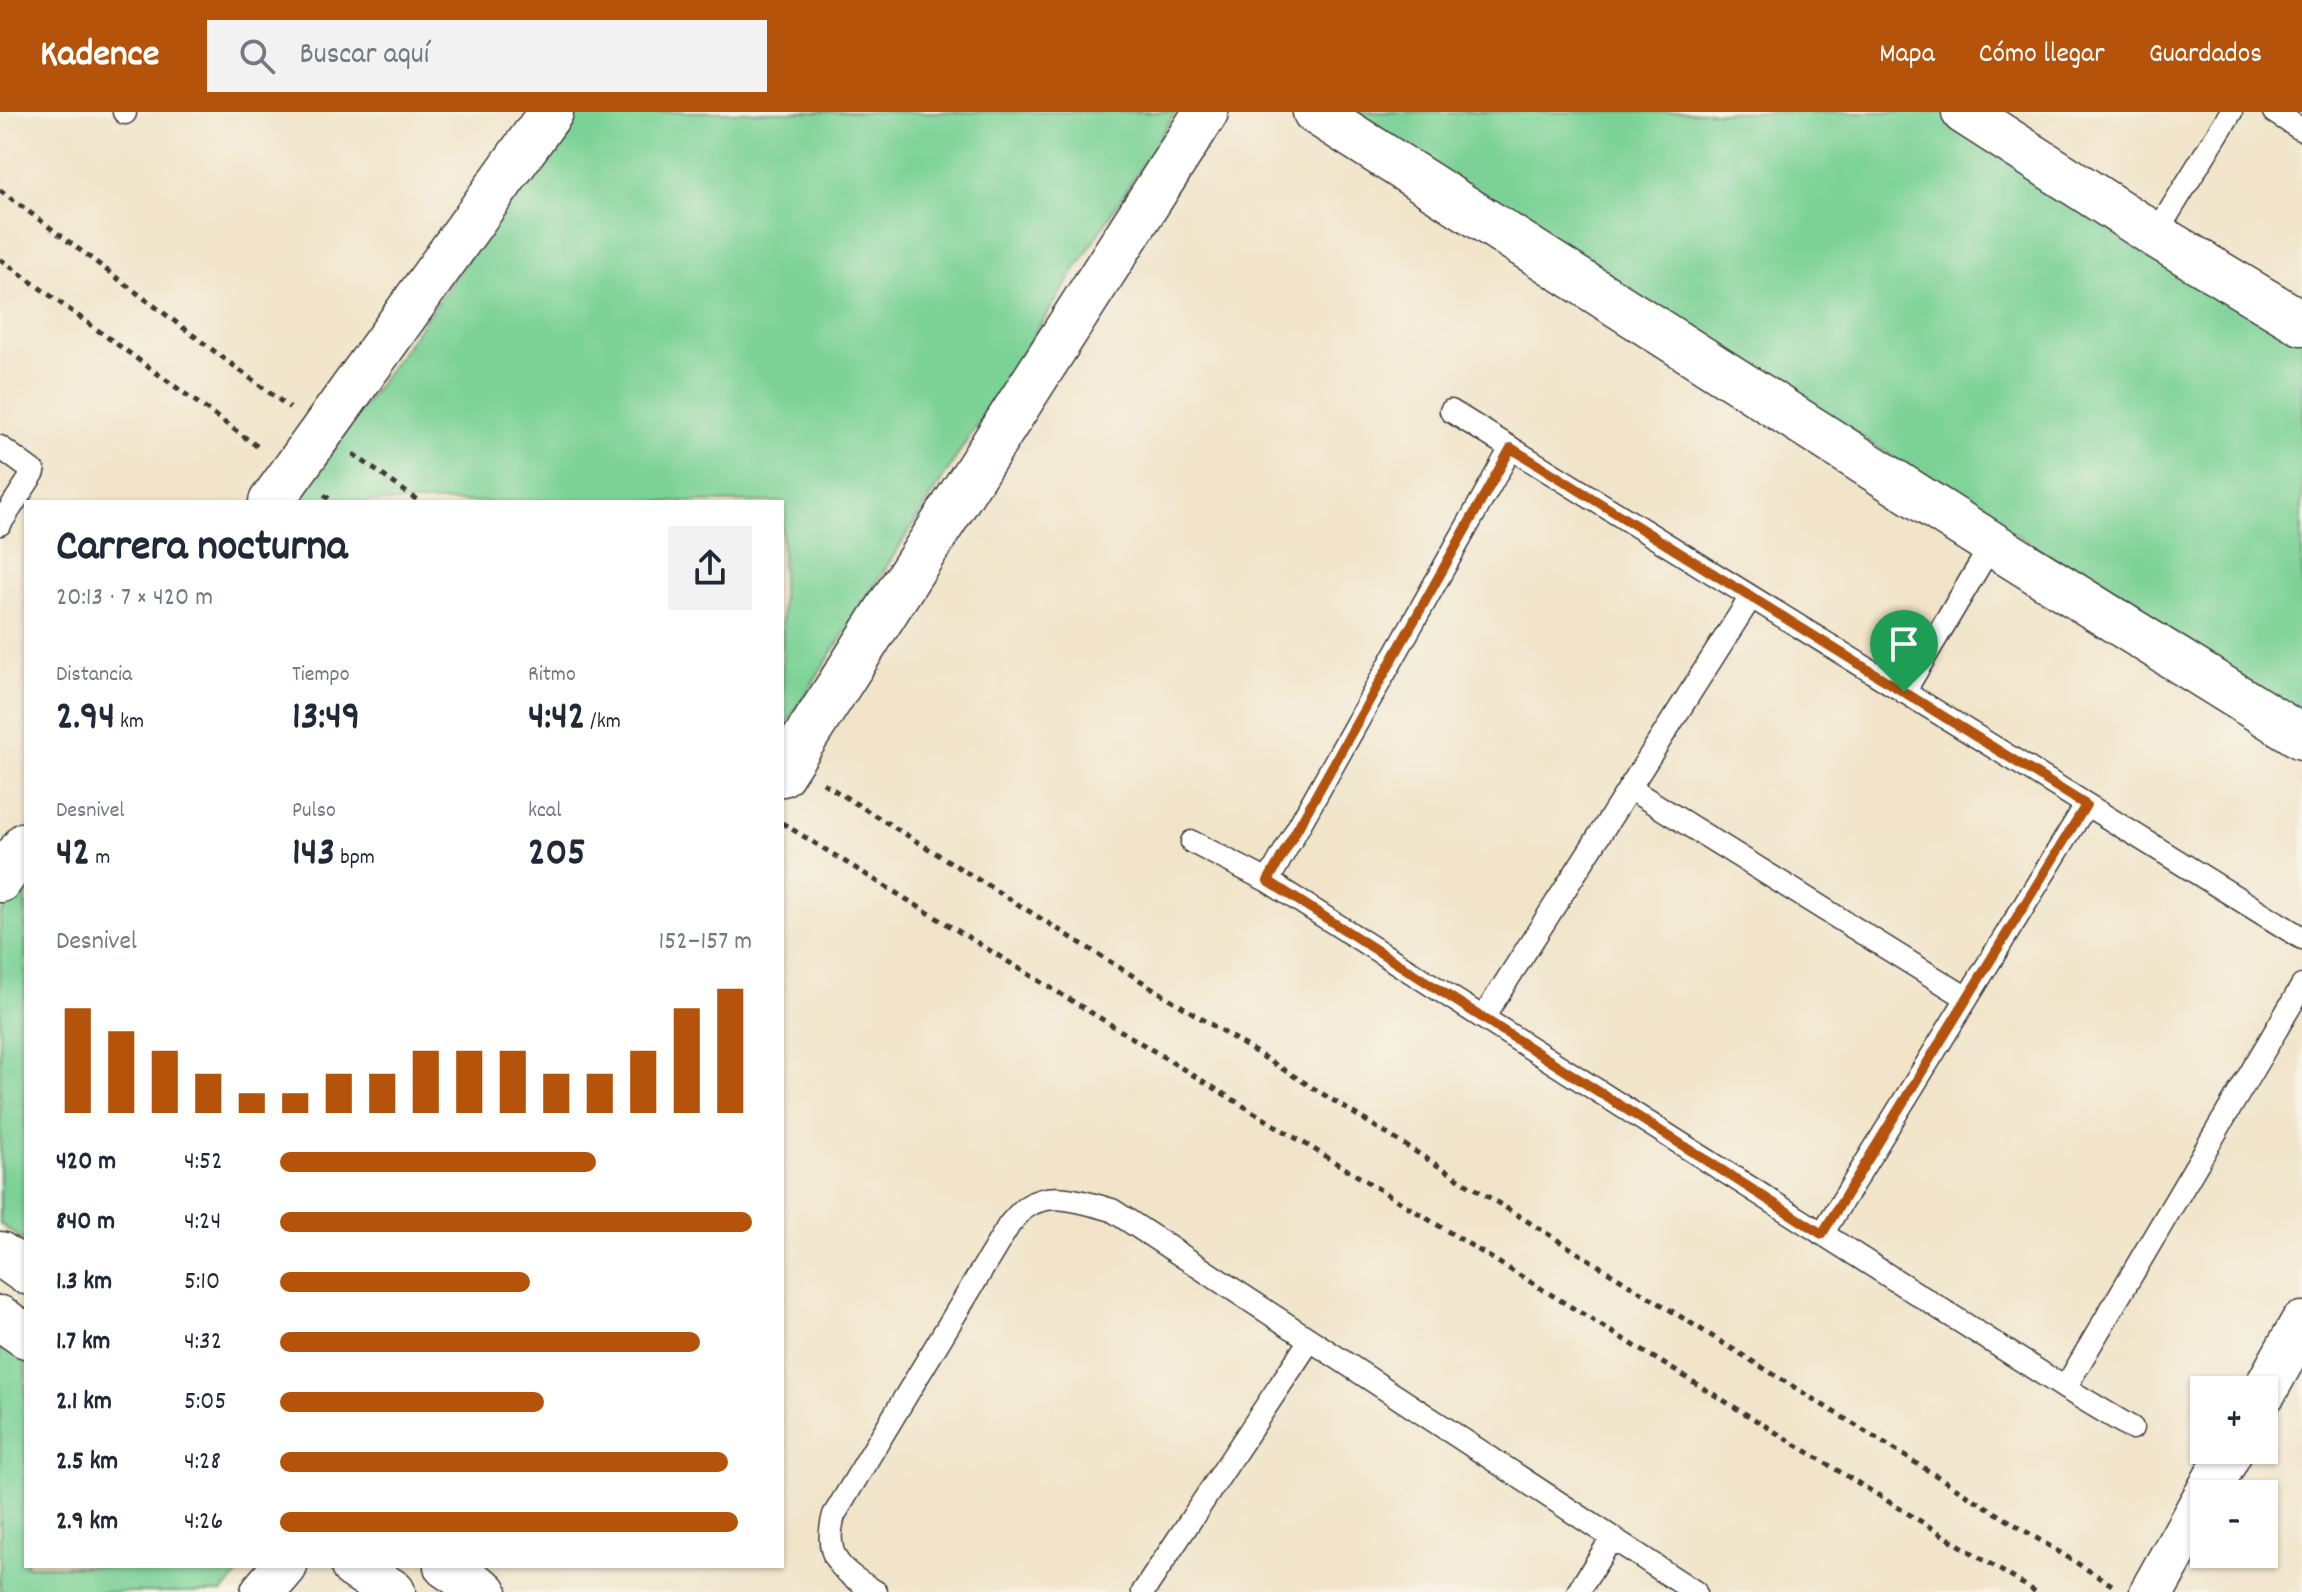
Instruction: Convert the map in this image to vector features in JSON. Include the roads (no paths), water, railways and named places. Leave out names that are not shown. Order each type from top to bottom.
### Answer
[{"type":"street","points":[[282,487],[551,112]]},
{"type":"street","points":[[786,768],[1206,112]]},
{"type":"street","points":[[1315,112],[1992,544],[2302,737]]},
{"type":"street","points":[[1964,112],[2155,235],[2302,323]]},
{"type":"street","points":[[0,880],[24,847]]},
{"type":"street","points":[[0,1254],[24,1271]]},
{"type":"street","points":[[0,1318],[24,1335]]},
{"type":"street","points":[[2273,1376],[2302,1324]]},
{"type":"street","points":[[2152,1592],[2190,1524]]},
{"type":"street","points":[[263,1592],[283,1568]]},
{"type":"street","points":[[356,1568],[393,1592]]},
{"type":"street","points":[[449,1568],[485,1592]]},
{"type":"lane","points":[[2155,235],[2231,112]]},
{"type":"lane","points":[[2274,112],[2302,130]]},
{"type":"lane","points":[[1451,411],[2302,938]]},
{"type":"lane","points":[[0,447],[34,472],[0,524]]},
{"type":"lane","points":[[1268,881],[1511,448]]},
{"type":"lane","points":[[1904,692],[1992,544]]},
{"type":"lane","points":[[1483,1018],[1751,597]]},
{"type":"lane","points":[[1629,788],[1967,998]]},
{"type":"lane","points":[[1822,1234],[2086,805]]},
{"type":"lane","points":[[1192,842],[1268,881],[2132,1428]]},
{"type":"lane","points":[[2065,1388],[2302,986]]},
{"type":"lane","points":[[876,1592],[847,1574],[833,1554],[829,1534],[834,1515],[1009,1225],[1028,1205],[1051,1198],[1078,1200],[1112,1210],[1695,1592]]},
{"type":"lane","points":[[1143,1592],[1310,1340]]},
{"type":"lane","points":[[1578,1592],[1612,1538]]}]
